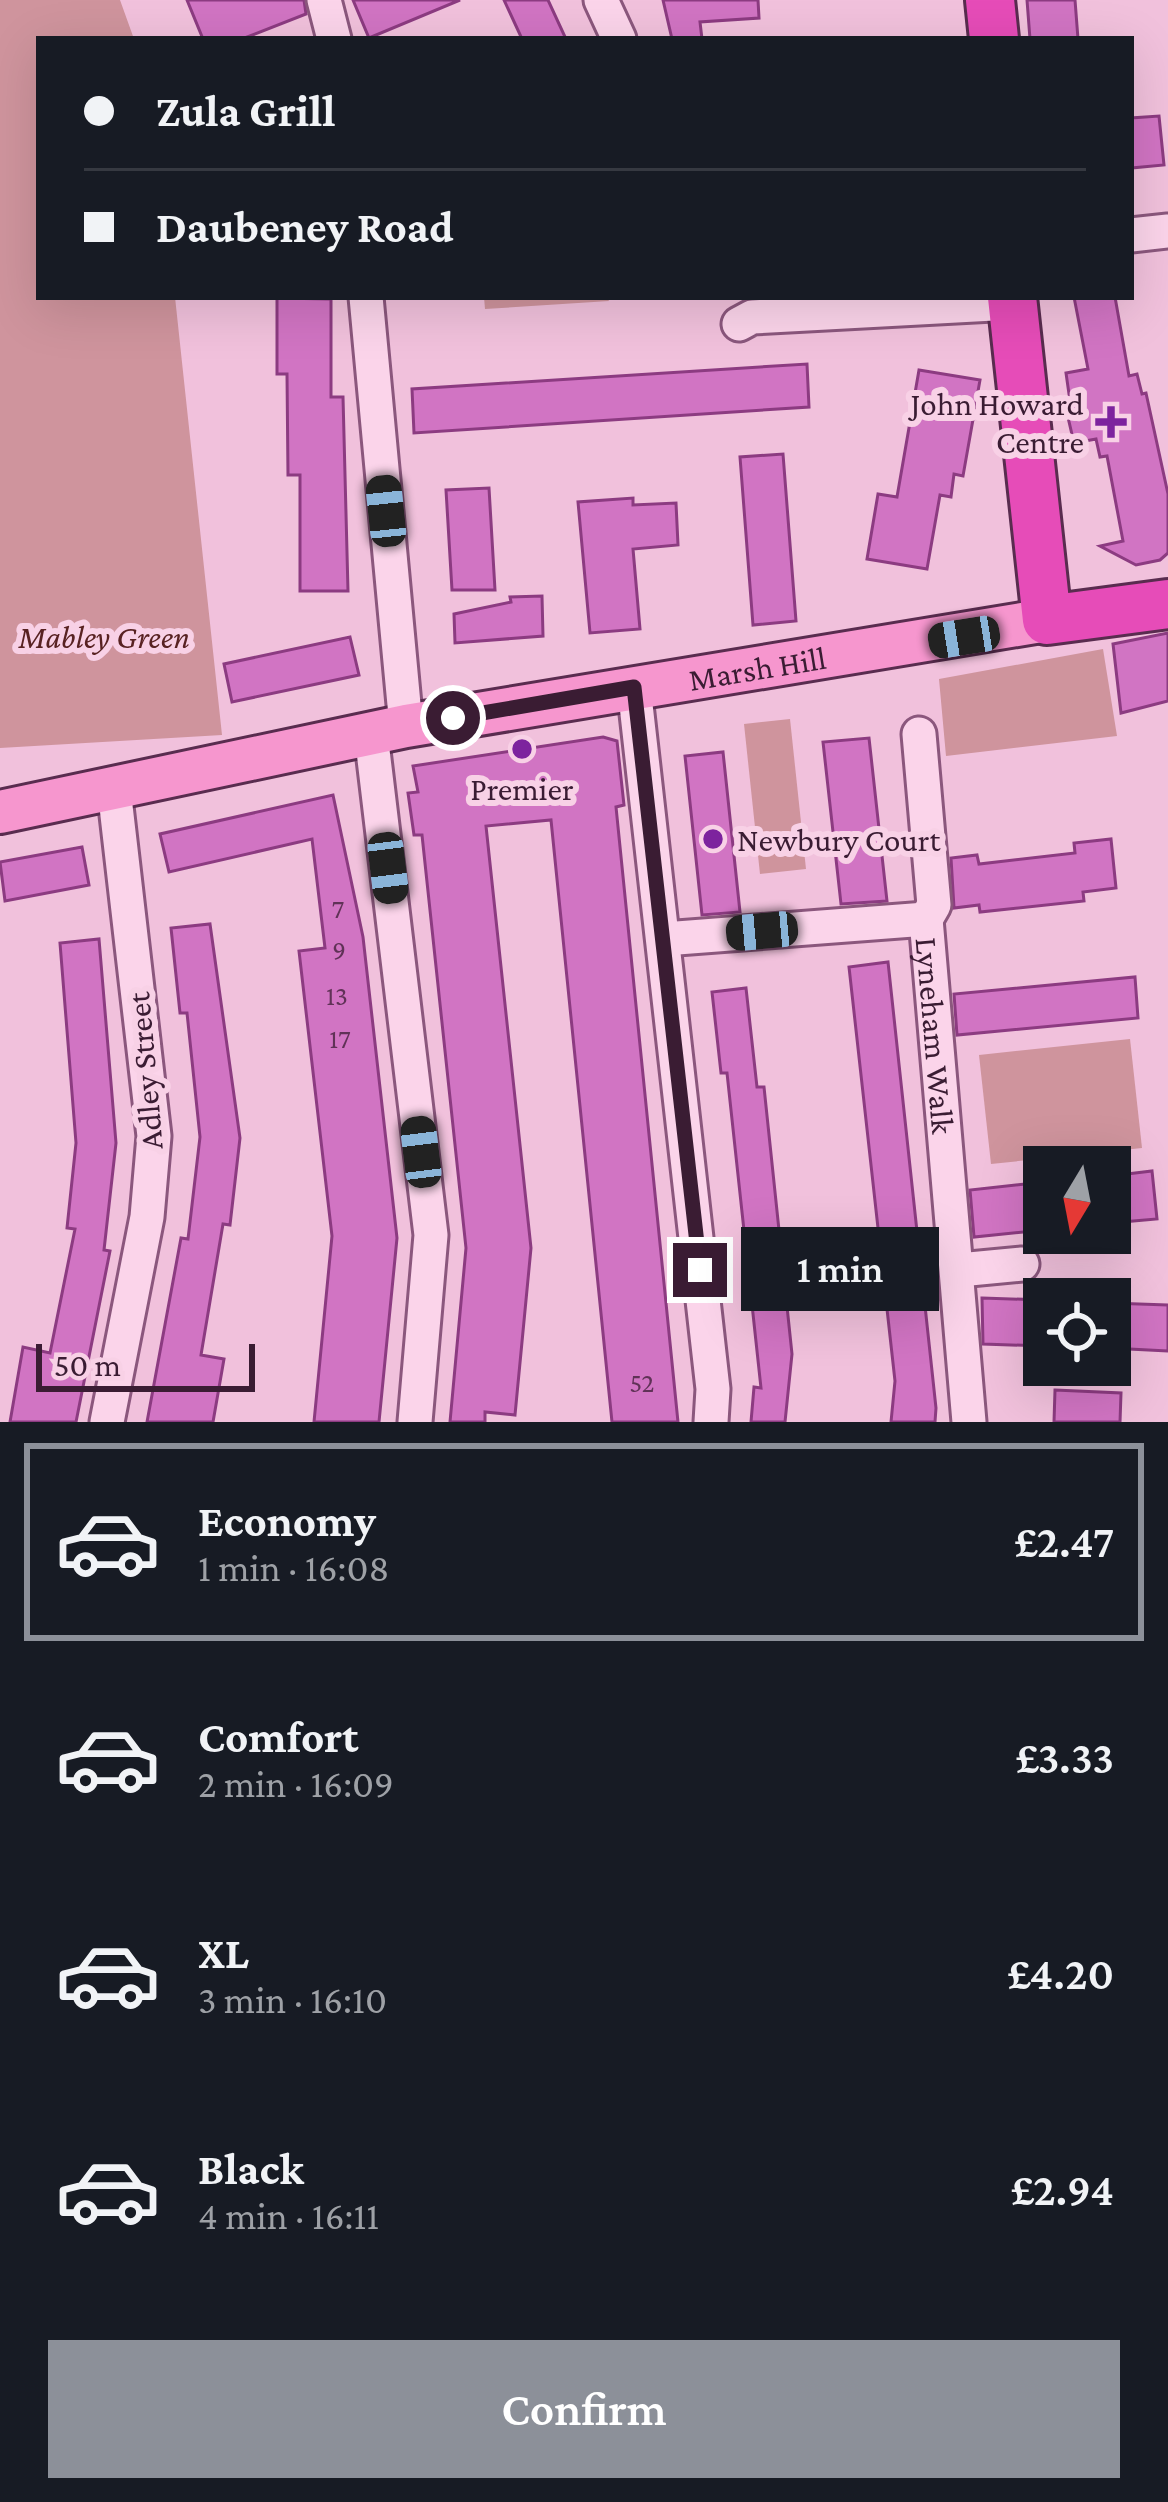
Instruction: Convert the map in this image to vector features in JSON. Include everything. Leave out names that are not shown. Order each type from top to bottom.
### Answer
[{"type":"highway","points":[[991,0],[994,36]]},
{"type":"highway","points":[[1012,300],[1047,620],[1168,604]]},
{"type":"main road","name":"Marsh Hill","points":[[0,812],[388,730],[1047,620]]},
{"type":"street","points":[[324,0],[333,36]]},
{"type":"street","points":[[601,0],[618,36]]},
{"type":"street","points":[[1134,235],[1168,231]]},
{"type":"street","points":[[366,300],[388,730],[431,1235],[415,1422]]},
{"type":"street","points":[[744,313],[1012,300]]},
{"type":"street","points":[[634,687],[713,1389],[711,1422]]},
{"type":"street","points":[[919,734],[934,905],[926,919]]},
{"type":"street","name":"Adley Street","points":[[107,1422],[147,1217],[154,1136],[114,789]]},
{"type":"street","name":"Lyneham Walk","points":[[664,939],[926,919],[970,1379],[969,1422]]},
{"type":"street","points":[[959,1270],[1022,1264]]},
{"type":"green space","name":"Mabley Green","points":[[0,0],[120,0],[133,36],[36,36],[36,300],[175,300],[222,735],[0,748]]},
{"type":"green space","points":[[484,300],[609,301],[485,309]]},
{"type":"green space","points":[[1103,649],[1117,736],[946,756],[939,679]]},
{"type":"green space","points":[[790,719],[806,869],[760,874],[744,724]]},
{"type":"green space","points":[[1130,1039],[1142,1148],[1023,1146],[1023,1161],[991,1164],[979,1055]]},
{"type":"building","points":[[187,0],[304,0],[306,14],[250,36],[202,36]]},
{"type":"building","points":[[353,0],[460,0],[374,36],[368,36]]},
{"type":"building","points":[[504,0],[548,0],[565,36],[521,36]]},
{"type":"building","points":[[663,0],[758,0],[759,18],[700,22],[702,36],[671,36]]},
{"type":"building","points":[[1027,0],[1075,0],[1078,36],[1030,36]]},
{"type":"building","points":[[1159,116],[1164,165],[1134,168],[1134,118]]},
{"type":"building","points":[[277,300],[331,300],[331,397],[343,397],[348,591],[300,591],[300,475],[288,475],[287,374],[277,374]]},
{"type":"building","points":[[1075,300],[1116,300],[1129,376],[1137,374],[1142,394],[1146,393],[1168,494],[1168,553],[1160,560],[1136,565],[1100,546],[1123,541],[1107,456],[1100,457],[1096,439],[1074,443],[1067,413],[1071,408],[1066,373],[1088,369]]},
{"type":"building","points":[[807,364],[809,407],[414,433],[412,389]]},
{"type":"building","points":[[919,370],[980,380],[963,476],[954,474],[951,497],[940,495],[927,569],[867,559],[878,494],[897,497]]},
{"type":"building","points":[[783,454],[796,621],[753,625],[740,457]]},
{"type":"building","points":[[489,488],[495,590],[452,590],[446,490]]},
{"type":"building","points":[[633,498],[633,505],[676,503],[678,545],[633,549],[640,629],[590,633],[578,502]]},
{"type":"building","points":[[542,596],[543,636],[455,643],[454,614],[511,602],[510,597]]},
{"type":"building","points":[[1168,633],[1168,701],[1121,713],[1113,644]]},
{"type":"building","points":[[350,637],[359,675],[232,702],[224,664]]},
{"type":"building","points":[[603,737],[617,741],[624,805],[616,807],[678,1422],[612,1422],[551,820],[486,826],[531,1248],[515,1415],[485,1412],[485,1422],[450,1422],[466,1248],[422,835],[414,835],[408,793],[418,792],[413,766]]},
{"type":"building","points":[[869,738],[887,901],[841,904],[823,742]]},
{"type":"building","name":"Newbury Court","points":[[723,752],[740,912],[702,915],[685,756]]},
{"type":"building","points":[[333,795],[363,937],[397,1238],[379,1422],[314,1422],[332,1236],[299,951],[325,948],[312,839],[169,872],[160,834]]},
{"type":"building","points":[[1111,839],[1116,888],[1083,892],[1084,901],[980,912],[979,905],[954,908],[951,858],[977,855],[979,864],[1075,853],[1074,843]]},
{"type":"building","points":[[82,847],[89,885],[5,901],[0,862]]},
{"type":"building","points":[[210,924],[240,1138],[230,1225],[223,1224],[201,1355],[224,1359],[213,1422],[147,1422],[181,1238],[188,1239],[200,1137],[187,1013],[180,1013],[171,928]]},
{"type":"building","points":[[99,939],[116,1143],[104,1250],[110,1251],[76,1422],[10,1422],[23,1347],[50,1353],[75,1229],[67,1228],[76,1143],[60,943]]},
{"type":"building","points":[[888,962],[935,1422],[891,1422],[895,1381],[849,967]]},
{"type":"building","points":[[1135,977],[1138,1018],[957,1035],[954,994]]},
{"type":"building","points":[[746,988],[757,1087],[764,1087],[792,1354],[785,1422],[751,1422],[754,1387],[761,1388],[727,1073],[721,1073],[712,992]]},
{"type":"building","points":[[1152,1171],[1157,1219],[1131,1221],[1131,1174]]},
{"type":"building","points":[[1023,1184],[1023,1232],[974,1237],[970,1190]]},
{"type":"building","points":[[982,1298],[1023,1299],[1023,1345],[983,1344]]},
{"type":"building","points":[[1131,1304],[1168,1305],[1168,1351],[1131,1349]]},
{"type":"building","points":[[1055,1390],[1121,1393],[1120,1422],[1054,1422]]},
{"type":"place","name":"John Howard Centre","points":[[1111,422]]},
{"type":"place","name":"Premier","points":[[522,749]]},
{"type":"place","name":"Newbury Court","points":[[713,839]]},
{"type":"route","points":[[453,718],[634,687],[700,1270]]}]
